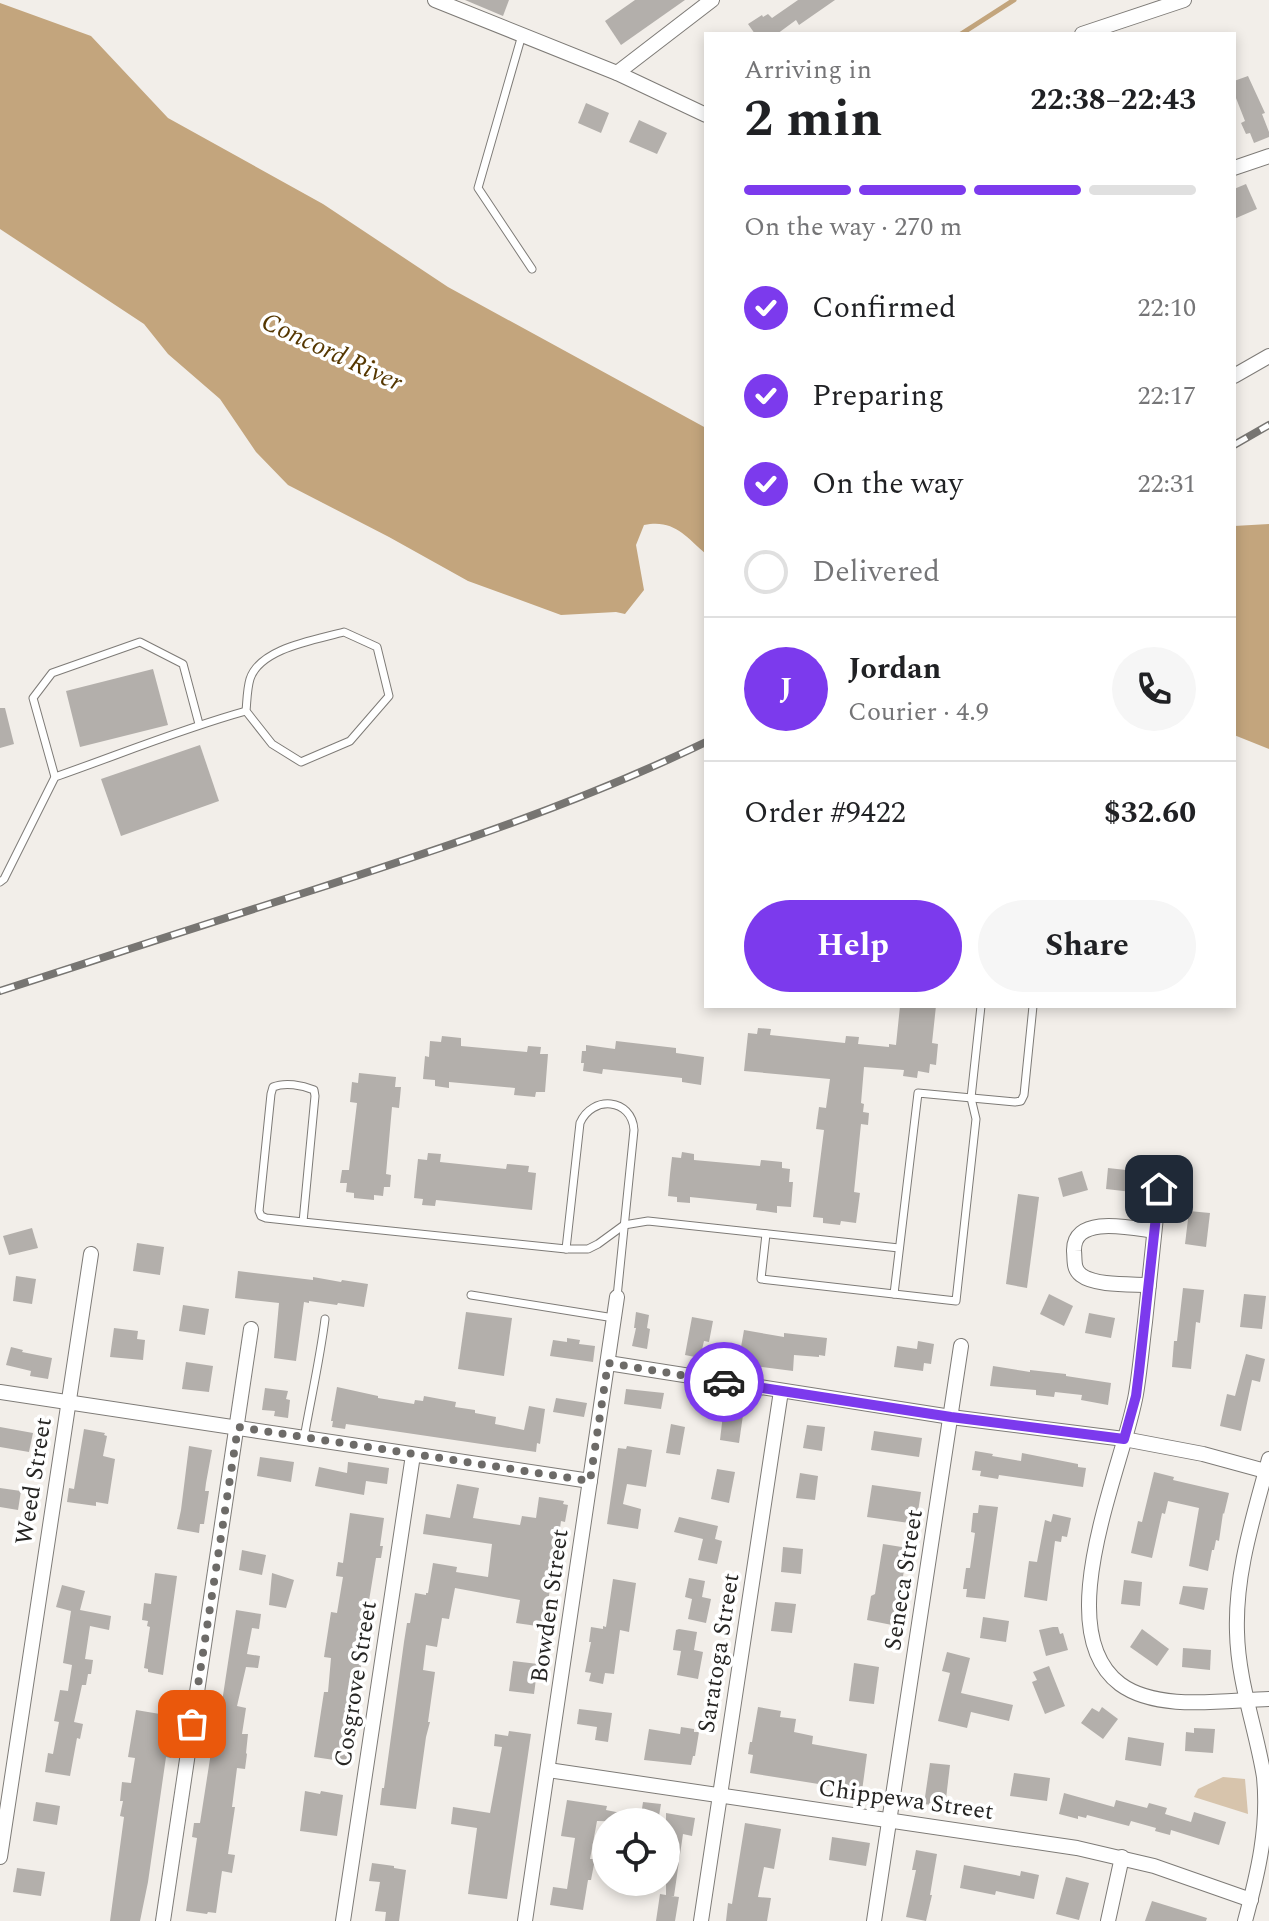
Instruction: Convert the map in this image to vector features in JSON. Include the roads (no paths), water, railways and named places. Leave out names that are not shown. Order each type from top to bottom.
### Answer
[{"type":"street","points":[[435,0],[617,73],[704,114]]},
{"type":"street","points":[[617,73],[712,0]]},
{"type":"street","points":[[1088,32],[1184,0]]},
{"type":"street","points":[[1236,167],[1269,156]]},
{"type":"street","points":[[1236,375],[1269,356]]},
{"type":"street","points":[[1159,1189],[1136,1396],[1099,1528],[1091,1583],[1091,1632],[1101,1662],[1121,1684],[1137,1692],[1154,1697],[1198,1701],[1269,1699]]},
{"type":"street","points":[[1149,1285],[1095,1282],[1081,1275],[1075,1267],[1074,1245],[1081,1234],[1095,1226],[1154,1231]]},
{"type":"street","name":"Weed Street","points":[[0,1857],[91,1254]]},
{"type":"street","name":"Bowden Street","points":[[525,1921],[617,1297]]},
{"type":"street","points":[[163,1921],[251,1329]]},
{"type":"street","name":"Seneca Street","points":[[874,1921],[961,1346]]},
{"type":"street","points":[[608,1363],[951,1417],[1124,1439],[1268,1467],[1248,1537],[1237,1613],[1238,1656],[1266,1801],[1264,1845],[1245,1921]]},
{"type":"street","name":"Saratoga Street","points":[[701,1921],[781,1391]]},
{"type":"street","points":[[0,1392],[590,1481]]},
{"type":"street","name":"Cosgrove Street","points":[[343,1921],[413,1455]]},
{"type":"street","name":"Chippewa Street","points":[[548,1770],[1077,1848],[1122,1857],[1193,1878],[1251,1900]]},
{"type":"street","points":[[1108,1921],[1122,1857]]},
{"type":"lane","points":[[522,35],[478,188],[532,269]]},
{"type":"lane","points":[[344,632],[377,647],[389,696],[350,741],[301,762],[272,744],[246,711],[250,677],[268,656],[297,644],[344,632]]},
{"type":"lane","points":[[0,882],[55,777],[33,698],[52,673],[140,642],[183,664],[199,724]]},
{"type":"lane","points":[[55,777],[199,724],[246,711]]},
{"type":"lane","points":[[766,1234],[761,1279],[956,1301],[976,1119],[971,1098],[981,1008]]},
{"type":"lane","points":[[894,1294],[918,1093],[1021,1101],[1033,1008]]},
{"type":"lane","points":[[303,1222],[314,1090],[280,1084],[273,1087],[271,1094],[259,1211],[266,1218],[303,1222],[566,1249],[588,1249],[624,1225],[648,1221],[899,1248]]},
{"type":"lane","points":[[566,1249],[578,1131],[584,1115],[599,1105],[620,1107],[634,1121],[634,1140],[617,1297]]},
{"type":"lane","points":[[471,1295],[614,1318]]},
{"type":"lane","points":[[304,1438],[319,1367],[325,1319]]},
{"type":"water","name":"Concord River","points":[[0,3],[91,36],[168,118],[323,204],[448,287],[704,427],[704,552],[671,527],[663,524],[644,525],[636,545],[644,590],[625,614],[561,615],[468,581],[288,485],[256,452],[220,399],[168,354],[144,324],[0,229]]},
{"type":"water","points":[[1269,524],[1269,749],[1236,736],[1236,526]]},
{"type":"waterway","points":[[964,32],[1014,0]]},
{"type":"railway","points":[[1236,444],[1269,425]]},
{"type":"railway","points":[[0,991],[463,840],[610,785],[704,743]]}]
